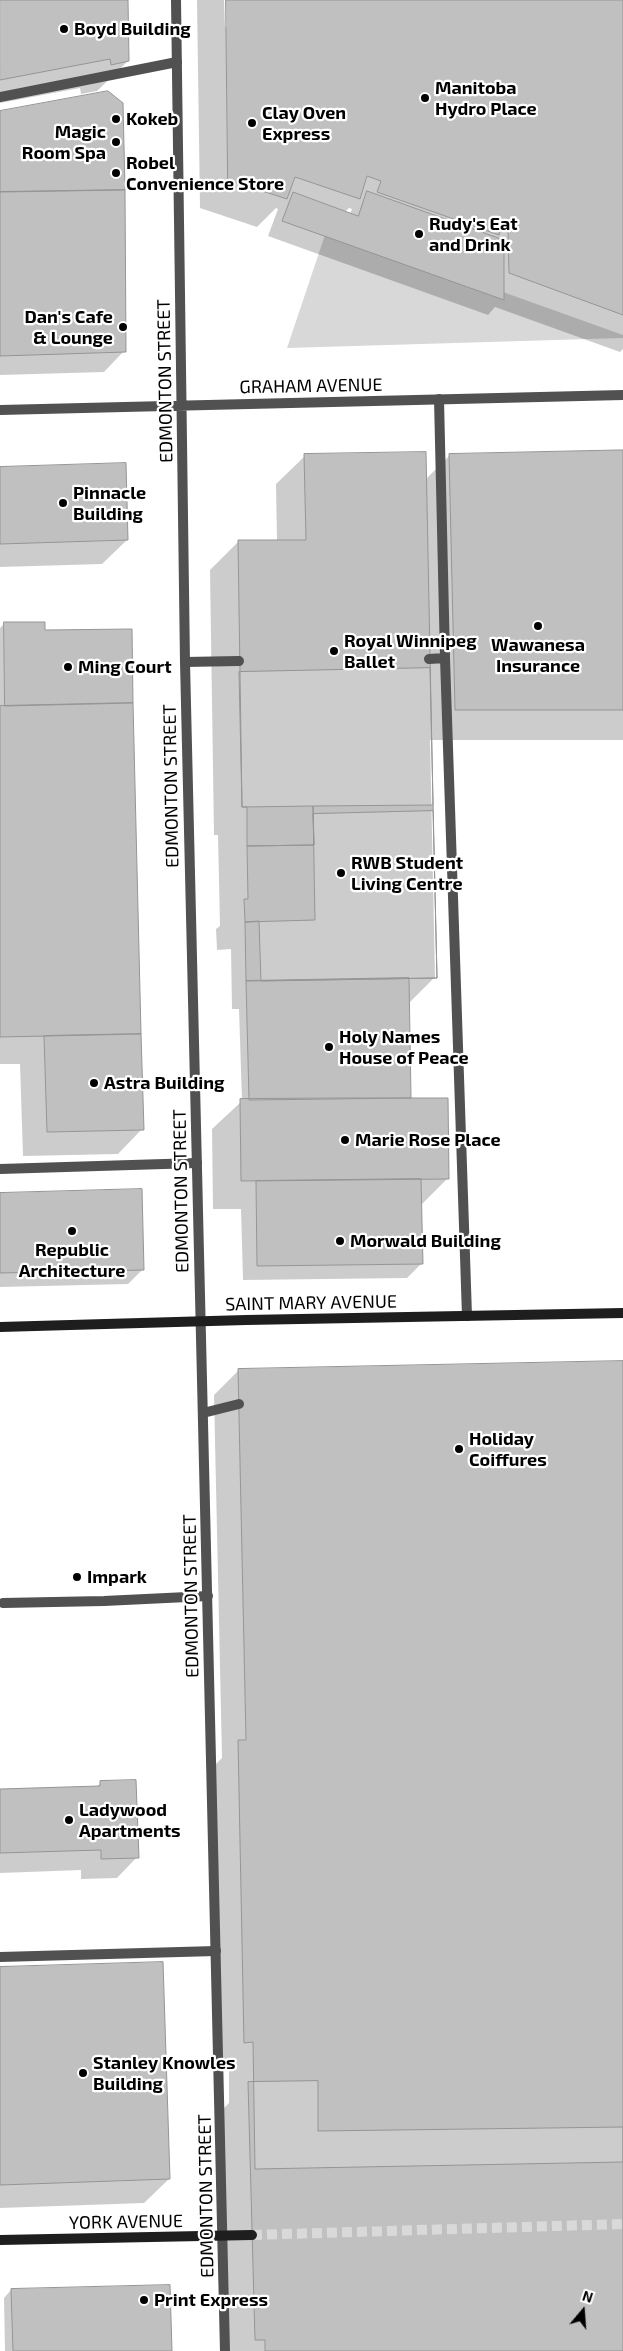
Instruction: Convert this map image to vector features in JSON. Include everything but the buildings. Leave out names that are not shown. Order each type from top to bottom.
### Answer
[{"type":"main road","name":"SAINT MARY AVENUE","points":[[0,1327],[623,1313]]},
{"type":"main road","name":"YORK AVENUE","points":[[0,2240],[252,2235]]},
{"type":"street","name":"EDMONTON STREET","points":[[176,0],[184,662],[225,2351]]},
{"type":"street","points":[[0,97],[177,62]]},
{"type":"street","name":"GRAHAM AVENUE","points":[[0,410],[623,395]]},
{"type":"street","points":[[439,399],[445,658],[467,1316]]},
{"type":"street","points":[[428,658],[445,658]]},
{"type":"street","points":[[184,662],[240,661]]},
{"type":"street","points":[[0,1169],[197,1163]]},
{"type":"street","points":[[203,1413],[238,1404]]},
{"type":"street","points":[[3,1603],[208,1596]]},
{"type":"street","points":[[0,1957],[216,1951]]},
{"type":"shaded area","points":[[327,229],[623,335],[623,338],[287,348]]},
{"type":"tunnel","points":[[252,2235],[623,2224]]},
{"type":"place","name":"Boyd Building","points":[[64,29]]},
{"type":"place","name":"Manitoba Hydro Place","points":[[425,98]]},
{"type":"place","name":"Kokeb","points":[[116,119]]},
{"type":"place","name":"Clay Oven Express","points":[[252,123]]},
{"type":"place","name":"Magic Room Spa","points":[[116,142]]},
{"type":"place","name":"Robel Convenience Store","points":[[116,173]]},
{"type":"place","name":"Rudy's Eat and Drink","points":[[419,234]]},
{"type":"place","name":"Dan's Cafe & Lounge","points":[[123,327]]},
{"type":"place","name":"Pinnacle Building","points":[[63,503]]},
{"type":"place","name":"Wawanesa Insurance","points":[[538,626]]},
{"type":"place","name":"Royal Winnipeg Ballet","points":[[334,651]]},
{"type":"place","name":"Ming Court","points":[[68,667]]},
{"type":"place","name":"RWB Student Living Centre","points":[[341,873]]},
{"type":"place","name":"Holy Names House of Peace","points":[[329,1047]]},
{"type":"place","name":"Astra Building","points":[[94,1083]]},
{"type":"place","name":"Marie Rose Place","points":[[345,1140]]},
{"type":"place","name":"Republic Architecture","points":[[72,1231]]},
{"type":"place","name":"Morwald Building","points":[[340,1241]]},
{"type":"place","name":"Holiday Coiffures","points":[[459,1449]]},
{"type":"place","name":"Impark","points":[[77,1577]]},
{"type":"place","name":"Ladywood Apartments","points":[[69,1820]]},
{"type":"place","name":"Stanley Knowles Building","points":[[83,2073]]},
{"type":"place","name":"Print Express","points":[[144,2300]]}]
